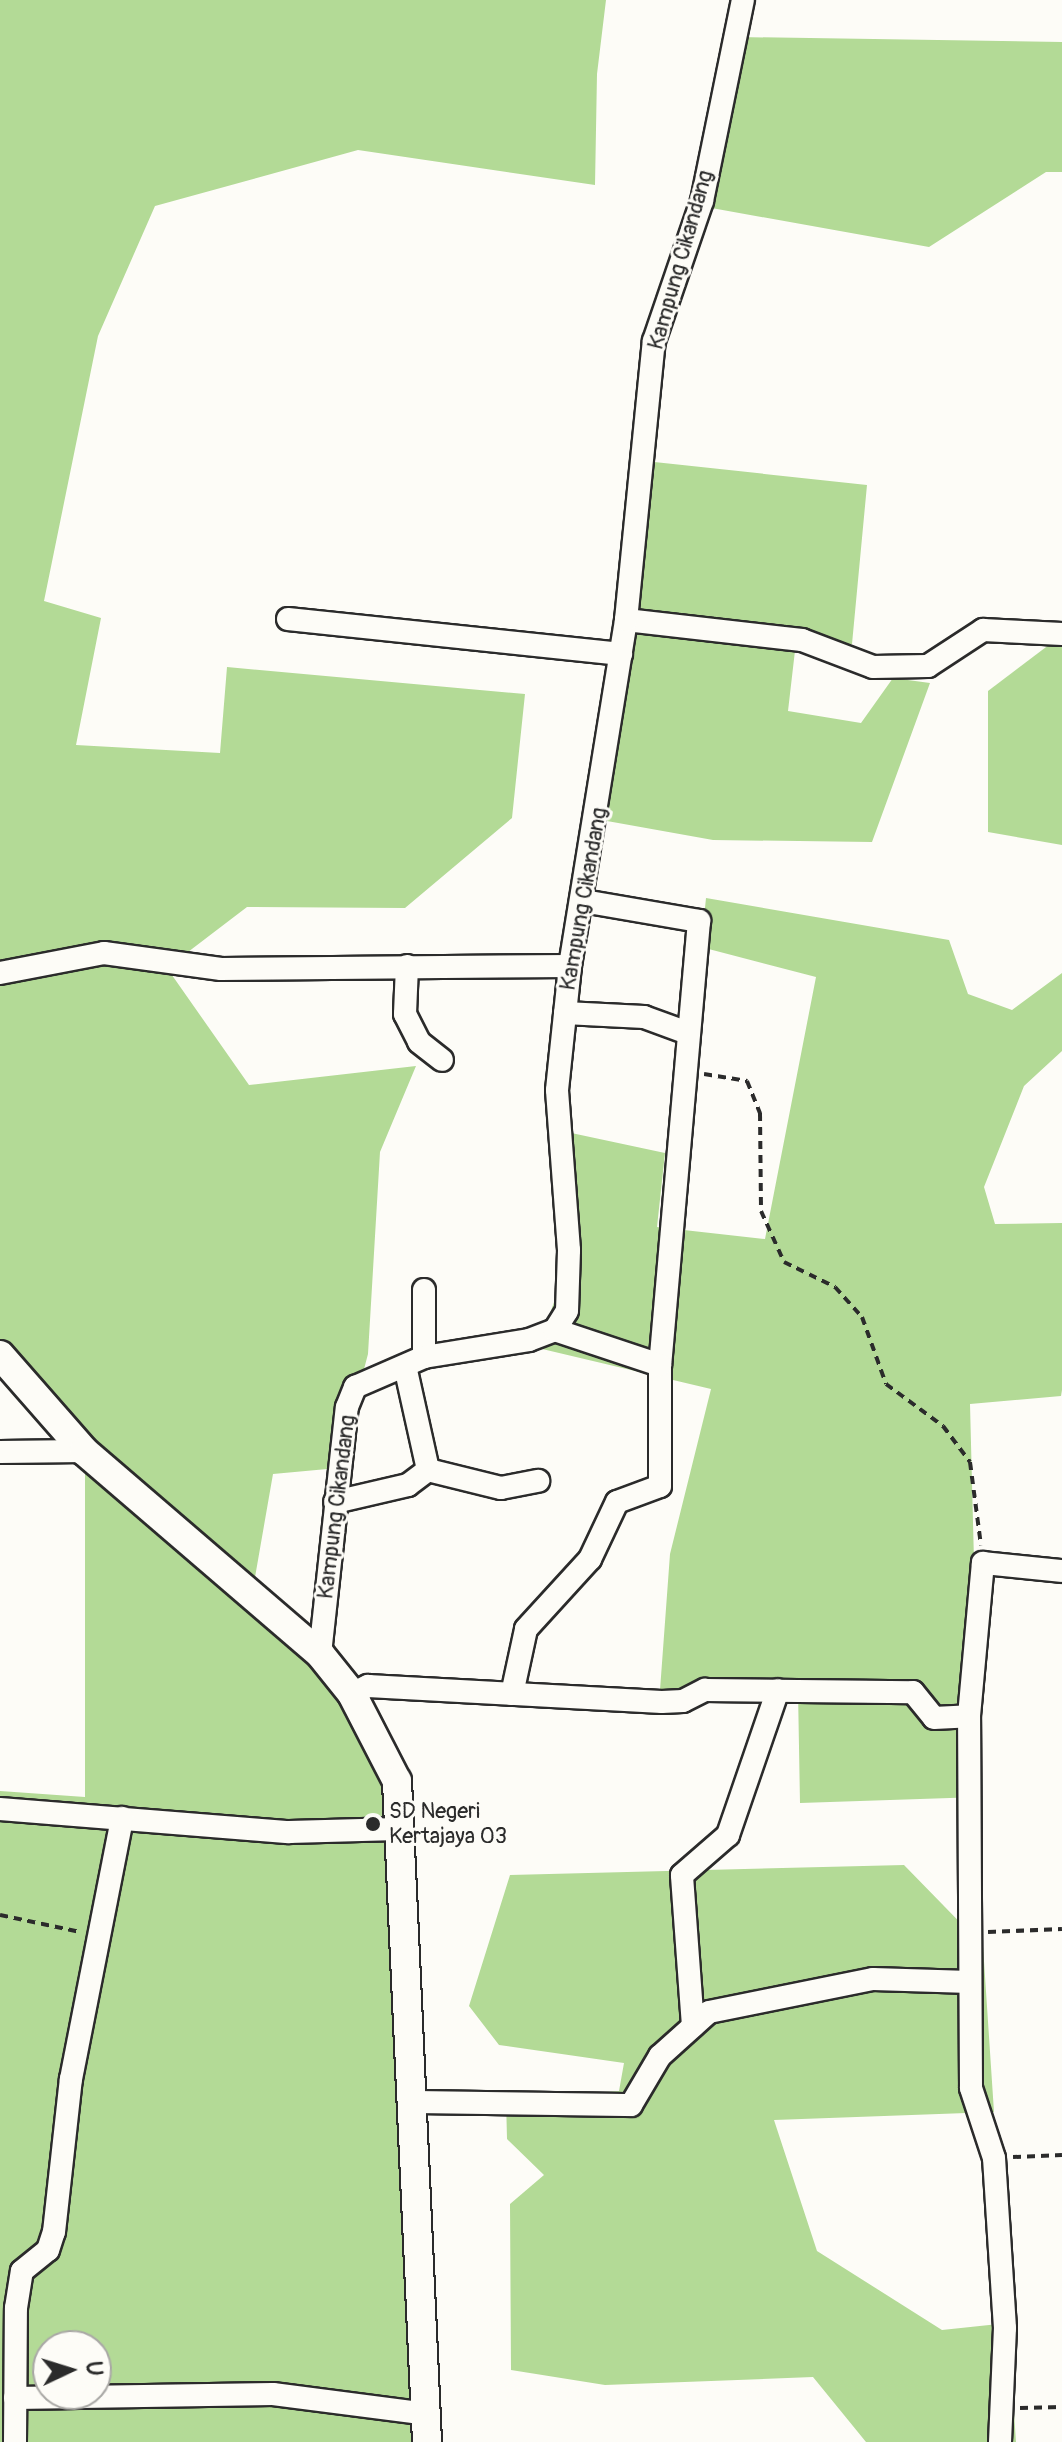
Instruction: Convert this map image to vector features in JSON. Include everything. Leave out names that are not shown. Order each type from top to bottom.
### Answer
[{"type":"street","name":"Kampung Cikandang","points":[[320,1654],[347,1407],[355,1387],[414,1361],[529,1340],[555,1330],[567,1311],[569,1250],[557,1090],[570,966],[583,901],[626,620],[654,341],[702,201],[743,0]]},
{"type":"street","points":[[288,619],[621,654]]},
{"type":"street","points":[[626,620],[802,640],[873,667],[928,666],[983,630],[1062,634]]},
{"type":"street","points":[[512,1694],[526,1629],[590,1559],[617,1502],[660,1486],[664,1284],[681,1172],[685,1070],[699,921],[583,901]]},
{"type":"street","points":[[0,973],[104,953],[221,969],[570,966]]},
{"type":"street","points":[[407,966],[405,1014],[419,1042],[442,1060]]},
{"type":"street","points":[[565,1013],[644,1017],[688,1033]]},
{"type":"street","points":[[424,1290],[414,1361],[428,1470]]},
{"type":"street","points":[[555,1330],[660,1365]]},
{"type":"street","points":[[0,1355],[84,1451],[320,1654],[352,1694],[397,1781],[427,2442]]},
{"type":"street","points":[[0,1452],[84,1451]]},
{"type":"street","points":[[428,1470],[501,1488],[538,1481]]},
{"type":"street","points":[[335,1502],[408,1485],[428,1470]]},
{"type":"street","points":[[1000,2442],[998,2408],[1005,2328],[994,2158],[971,2088],[969,1716],[983,1563],[1062,1571]]},
{"type":"street","points":[[352,1694],[368,1686],[662,1702],[683,1701],[705,1690],[913,1692],[934,1718],[969,1716]]},
{"type":"street","points":[[693,2026],[682,1875],[728,1835],[778,1690]]},
{"type":"street","points":[[0,1809],[289,1832],[398,1829]]},
{"type":"street","points":[[15,2442],[22,2271],[48,2250],[54,2232],[71,2079],[122,1818]]},
{"type":"street","points":[[410,2102],[631,2105],[660,2056],[709,2012],[873,1979],[970,1982]]},
{"type":"street","points":[[15,2398],[273,2394],[427,2414]]},
{"type":"path","points":[[685,1070],[747,1081],[760,1113],[761,1211],[784,1262],[835,1287],[862,1317],[886,1384],[943,1426],[970,1462],[983,1563]]},
{"type":"path","points":[[0,1915],[99,1937]]},
{"type":"path","points":[[970,1933],[1062,1929]]},
{"type":"path","points":[[994,2158],[1062,2155]]},
{"type":"path","points":[[998,2408],[1062,2407]]},
{"type":"green space","points":[[0,0],[606,0],[597,74],[595,185],[358,150],[155,206],[98,336],[44,601],[101,618],[76,745],[220,753],[227,667],[525,694],[512,818],[405,908],[247,907],[167,968],[249,1085],[416,1066],[380,1152],[368,1354],[338,1468],[273,1474],[254,1583],[400,1780],[423,2442],[0,2442],[0,1791],[85,1797],[85,1442],[0,1346]]},
{"type":"green space","points":[[739,37],[1062,42],[1062,172],[1046,172],[929,247],[695,205]]},
{"type":"green space","points":[[645,461],[867,485],[852,644],[796,642],[788,711],[861,723],[893,678],[930,683],[872,842],[713,840],[607,821]]},
{"type":"green space","points":[[1062,635],[1062,845],[988,832],[988,691]]},
{"type":"green space","points":[[706,898],[949,940],[968,994],[1012,1010],[1062,973],[1062,1051],[1024,1086],[984,1187],[995,1224],[1062,1223],[1062,1390],[1061,1396],[970,1404],[980,1797],[800,1803],[798,1691],[660,1690],[670,1554],[711,1389],[538,1348],[575,1242],[562,1131],[665,1153],[657,1227],[765,1239],[816,977],[701,947]]},
{"type":"green space","points":[[904,1865],[983,1946],[994,2112],[774,2120],[817,2251],[942,2330],[1008,2323],[1016,2442],[866,2442],[813,2377],[605,2385],[511,2370],[510,2204],[544,2175],[507,2139],[506,2099],[619,2091],[624,2063],[499,2045],[469,2006],[510,1875]]},
{"type":"place","name":"SD Negeri Kertajaya 03","points":[[373,1824]]}]
